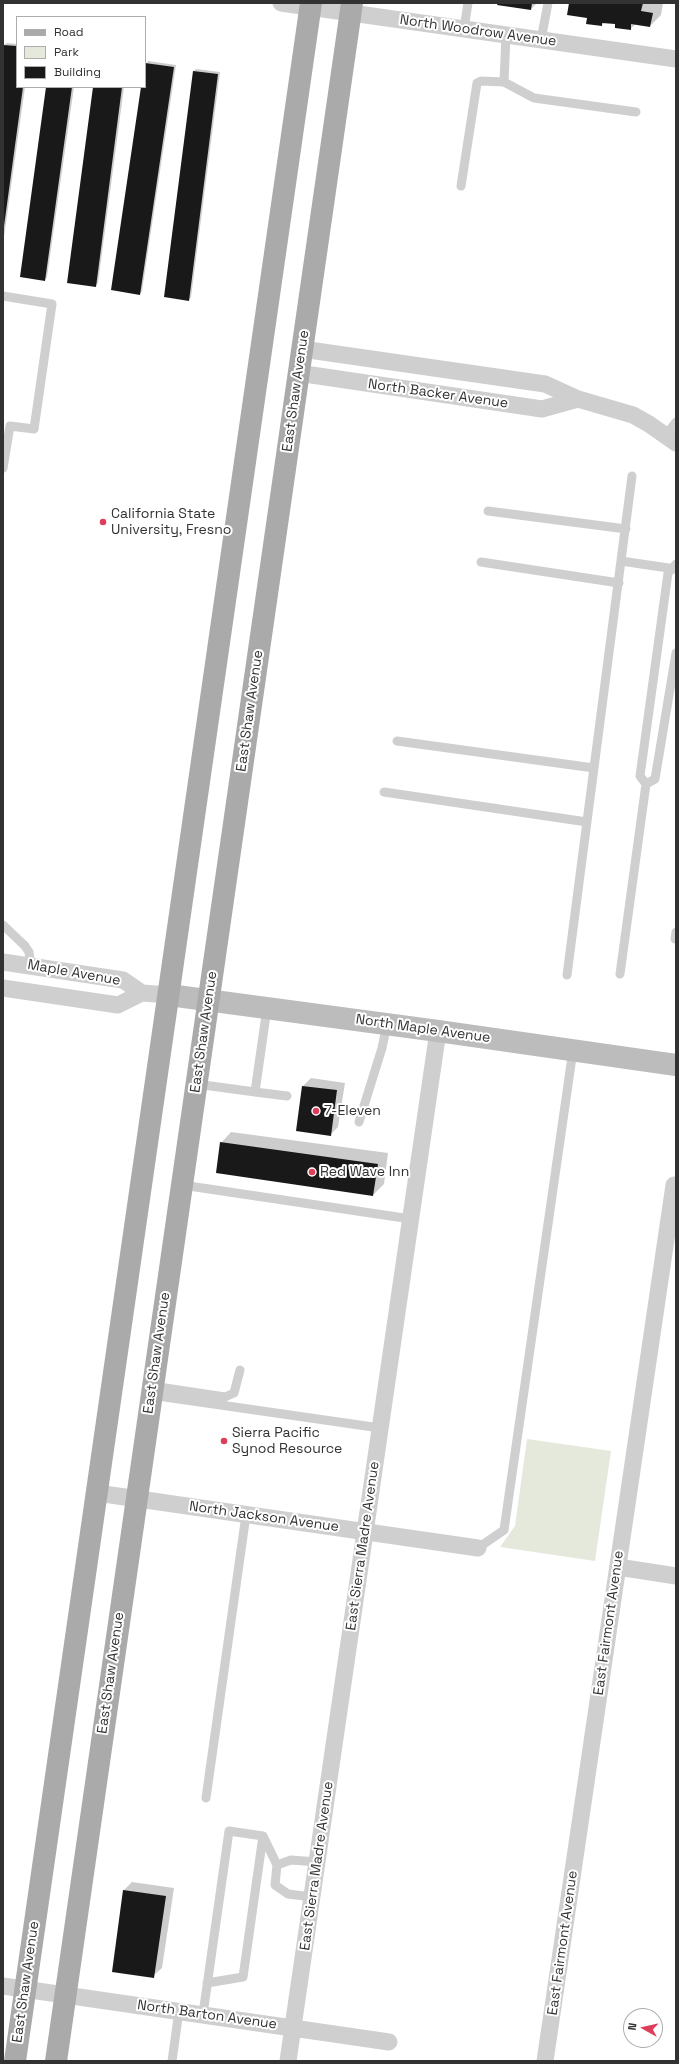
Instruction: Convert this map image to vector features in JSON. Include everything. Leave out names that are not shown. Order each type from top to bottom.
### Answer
[{"type":"main road","name":"East Shaw Avenue","points":[[15,2061],[310,5]]},
{"type":"main road","name":"East Shaw Avenue","points":[[56,2061],[351,8]]},
{"type":"street","name":"North Woodrow Avenue","points":[[281,3],[351,8],[464,29],[676,58]]},
{"type":"street","name":"North Backer Avenue","points":[[302,349],[545,384],[578,399],[633,415],[673,433]]},
{"type":"street","name":"North Backer Avenue","points":[[298,373],[542,409],[578,399]]},
{"type":"street","name":"Maple Avenue","points":[[3,962],[123,980],[142,993],[118,1005],[3,988]]},
{"type":"street","points":[[142,993],[169,995]]},
{"type":"street","name":"North Maple Avenue","points":[[169,995],[676,1065]]},
{"type":"street","name":"East Sierra Madre Avenue","points":[[288,2061],[438,1031]]},
{"type":"street","name":"East Fairmont Avenue","points":[[545,2061],[674,1185]]},
{"type":"street","name":"North Jackson Avenue","points":[[97,1493],[478,1548]]},
{"type":"street","points":[[618,1566],[676,1576]]},
{"type":"street","name":"North Barton Avenue","points":[[3,1986],[389,2042]]},
{"type":"lane","points":[[464,29],[468,3]]},
{"type":"lane","points":[[541,40],[548,3]]},
{"type":"lane","points":[[504,82],[506,35]]},
{"type":"lane","points":[[461,186],[476,84],[481,81],[504,82],[534,98],[636,112]]},
{"type":"lane","points":[[3,296],[52,304],[34,429],[10,426],[3,468]]},
{"type":"lane","points":[[567,976],[632,476]]},
{"type":"lane","points":[[488,511],[626,529]]},
{"type":"lane","points":[[621,561],[674,567]]},
{"type":"lane","points":[[481,562],[619,583]]},
{"type":"lane","points":[[620,974],[646,784],[640,776],[668,573],[674,567]]},
{"type":"lane","points":[[646,784],[655,779],[676,653]]},
{"type":"lane","points":[[397,741],[594,768]]},
{"type":"lane","points":[[384,792],[587,822]]},
{"type":"lane","points":[[3,925],[25,946],[29,952],[31,966]]},
{"type":"lane","points":[[256,1092],[267,1008]]},
{"type":"lane","points":[[359,1122],[382,1048],[387,1024]]},
{"type":"lane","points":[[478,1548],[504,1530],[573,1050]]},
{"type":"lane","points":[[196,1084],[287,1096]]},
{"type":"lane","points":[[182,1185],[411,1219]]},
{"type":"lane","points":[[152,1391],[225,1397],[234,1393],[240,1370]]},
{"type":"lane","points":[[152,1391],[380,1428]]},
{"type":"lane","points":[[206,1798],[246,1515]]},
{"type":"lane","points":[[203,2014],[230,1831],[263,1836]]},
{"type":"lane","points":[[263,1836],[277,1865],[275,1885],[288,1894],[312,1897]]},
{"type":"lane","points":[[207,1983],[243,1977],[263,1836]]},
{"type":"lane","points":[[277,1865],[291,1860],[317,1862]]},
{"type":"lane","points":[[172,2061],[180,2011]]},
{"type":"green space","points":[[527,1439],[611,1451],[595,1561],[500,1547],[515,1526]]},
{"type":"building","points":[[498,3],[532,3],[531,10],[497,5]]},
{"type":"building","points":[[569,3],[643,3],[641,11],[653,13],[650,27],[631,24],[631,30],[615,28],[615,24],[602,23],[602,26],[586,24],[587,18],[567,15]]},
{"type":"building","points":[[3,45],[16,46],[16,88],[23,88],[4,226]]},
{"type":"building","points":[[146,63],[174,67],[140,295],[111,290],[141,88],[146,88]]},
{"type":"building","points":[[193,71],[218,74],[189,301],[164,297]]},
{"type":"building","points":[[46,88],[72,88],[45,281],[20,277]]},
{"type":"building","points":[[93,88],[122,88],[96,287],[67,283]]},
{"type":"building","name":"7-Eleven","points":[[302,1086],[337,1090],[331,1136],[296,1131]]},
{"type":"building","points":[[220,1142],[378,1164],[373,1196],[216,1173]]},
{"type":"building","points":[[123,1890],[166,1896],[154,1978],[112,1972]]},
{"type":"place","name":"California State University, Fresno","points":[[103,522]]},
{"type":"place","name":"7-Eleven","points":[[316,1111]]},
{"type":"place","name":"Red Wave Inn","points":[[312,1172]]},
{"type":"place","name":"Sierra Pacific Synod Resource","points":[[224,1441]]}]
